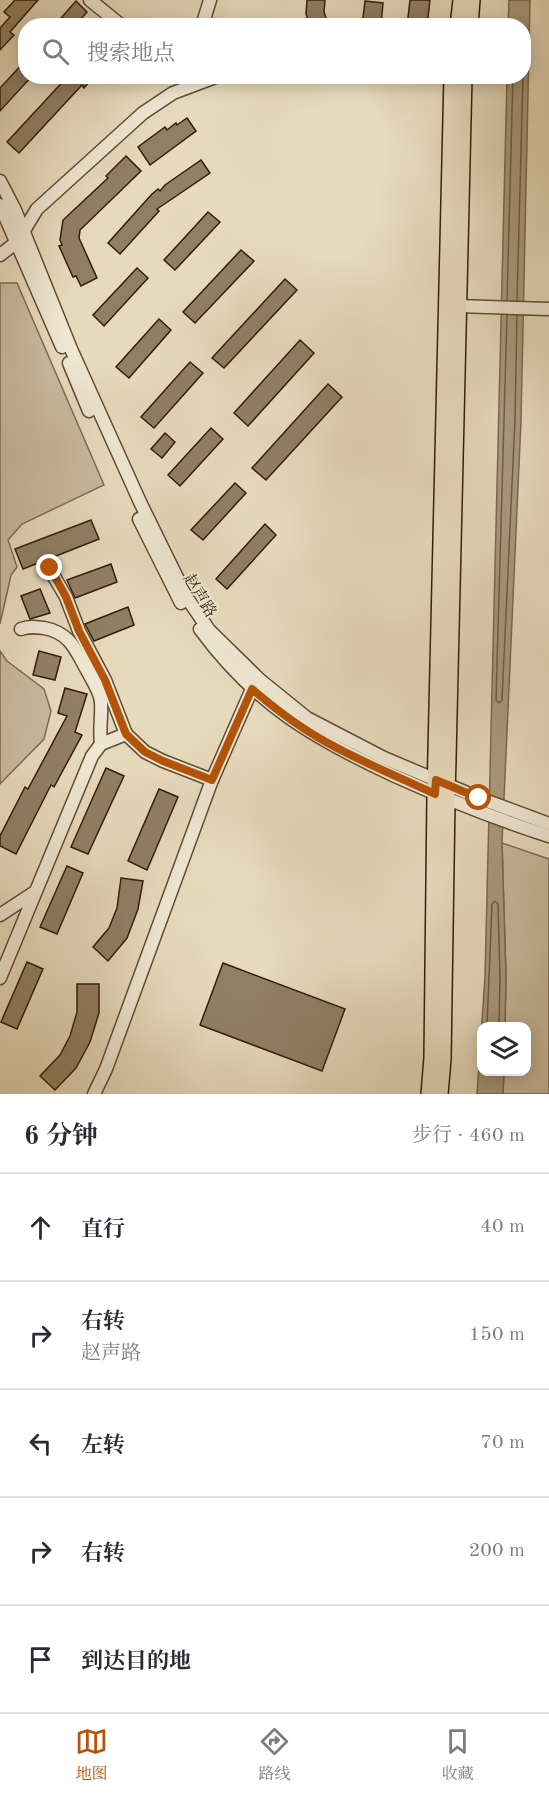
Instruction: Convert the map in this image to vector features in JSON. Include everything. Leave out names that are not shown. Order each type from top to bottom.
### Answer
[{"type":"main road","points":[[459,18],[461,0]]},
{"type":"main road","points":[[471,18],[472,0]]},
{"type":"main road","points":[[440,1094],[443,1059],[441,790],[452,84]]},
{"type":"main road","points":[[429,1094],[458,306],[464,84]]},
{"type":"street","points":[[90,0],[112,18]]},
{"type":"street","points":[[204,18],[210,0]]},
{"type":"street","points":[[0,255],[17,242],[38,209],[125,128],[173,93],[181,84]]},
{"type":"street","points":[[0,181],[116,451],[187,598],[209,630],[260,680],[308,717],[441,790],[549,824]]},
{"type":"street","name":"赵声路","points":[[0,206],[80,390],[178,598],[216,651],[252,689],[291,720],[319,738],[549,836]]},
{"type":"street","points":[[458,306],[549,309]]},
{"type":"street","points":[[50,568],[105,680],[126,734],[145,752],[212,780]]},
{"type":"street","points":[[21,629],[34,626],[56,630],[71,643],[98,690],[101,701],[99,728],[101,744]]},
{"type":"street","points":[[94,1094],[106,1069],[212,780],[252,689]]},
{"type":"street","points":[[0,978],[92,756],[101,744],[126,734]]},
{"type":"street","points":[[0,915],[36,891]]},
{"type":"shaded area","points":[[0,283],[17,283],[104,485],[22,524],[8,540],[17,567],[11,575],[0,624]]},
{"type":"shaded area","points":[[0,651],[7,661],[44,689],[51,711],[44,739],[0,784]]},
{"type":"shaded area","points":[[502,843],[549,859],[549,1094],[503,1094],[504,1076],[531,1076],[531,1022],[505,1022]]},
{"type":"water","points":[[509,0],[530,0],[530,18],[508,18]]},
{"type":"water","points":[[507,84],[528,84],[521,421],[502,843],[505,1022],[482,1022],[485,977]]},
{"type":"water","points":[[478,1076],[504,1076],[503,1094],[477,1094]]},
{"type":"building","points":[[15,0],[38,0],[22,18],[18,18],[18,23],[10,32],[14,35],[0,50],[0,28],[10,17],[4,12]]},
{"type":"building","points":[[307,0],[325,0],[326,18],[307,18]]},
{"type":"building","points":[[410,0],[430,0],[428,18],[408,18]]},
{"type":"building","points":[[76,1],[87,12],[82,18],[61,18]]},
{"type":"building","points":[[365,1],[383,3],[382,18],[363,18]]},
{"type":"building","points":[[18,69],[18,84],[25,84],[0,111],[0,88]]},
{"type":"building","points":[[61,84],[87,84],[84,88],[82,85],[19,153],[7,142]]},
{"type":"building","points":[[187,118],[196,131],[150,165],[138,147],[165,127],[167,130]]},
{"type":"building","points":[[126,156],[141,171],[80,230],[79,238],[97,278],[81,286],[76,276],[73,277],[59,246],[62,245],[60,240],[63,220],[108,178],[106,176]]},
{"type":"building","points":[[201,160],[210,173],[157,209],[159,211],[120,254],[108,243],[152,194],[158,189],[160,191]]},
{"type":"building","points":[[208,212],[220,222],[175,270],[164,260]]},
{"type":"building","points":[[241,250],[254,261],[195,323],[183,312]]},
{"type":"building","points":[[137,268],[148,278],[104,326],[93,315]]},
{"type":"building","points":[[285,279],[297,290],[224,368],[212,358]]},
{"type":"building","points":[[159,319],[171,330],[129,378],[116,367]]},
{"type":"building","points":[[300,340],[314,353],[248,426],[234,413]]},
{"type":"building","points":[[190,362],[203,373],[154,428],[141,417]]},
{"type":"building","points":[[328,384],[342,397],[266,480],[252,468]]},
{"type":"building","points":[[211,428],[223,439],[180,486],[168,475]]},
{"type":"building","points":[[165,433],[175,442],[162,458],[151,449]]},
{"type":"building","points":[[235,483],[246,493],[203,540],[191,530]]},
{"type":"building","points":[[91,520],[99,539],[23,569],[15,549]]},
{"type":"building","points":[[265,524],[276,535],[227,589],[216,579]]},
{"type":"building","points":[[111,564],[117,582],[75,598],[67,580]]},
{"type":"building","points":[[40,589],[50,613],[30,619],[21,596]]},
{"type":"building","points":[[128,607],[134,625],[94,641],[85,624]]},
{"type":"building","points":[[39,651],[61,657],[55,680],[33,675]]},
{"type":"building","points":[[65,688],[87,694],[75,732],[82,735],[54,787],[51,785],[16,854],[0,846],[0,836],[25,787],[28,789],[67,716],[58,713]]},
{"type":"building","points":[[106,768],[124,776],[88,854],[71,847]]},
{"type":"building","points":[[159,789],[178,797],[147,870],[128,861]]},
{"type":"building","points":[[67,866],[83,873],[57,934],[40,927]]},
{"type":"building","points":[[121,878],[143,881],[138,909],[127,938],[108,961],[93,947],[109,928],[117,908]]},
{"type":"building","points":[[27,962],[43,969],[17,1029],[1,1022]]},
{"type":"building","points":[[223,963],[345,1009],[322,1071],[200,1025]]},
{"type":"building","points":[[77,984],[99,984],[99,1013],[90,1042],[76,1068],[55,1090],[40,1076],[60,1055],[70,1036],[77,1012]]},
{"type":"route","points":[[50,568],[105,680],[126,734],[145,752],[212,780],[252,689],[291,720],[346,752],[435,794],[436,780],[479,798]]}]
